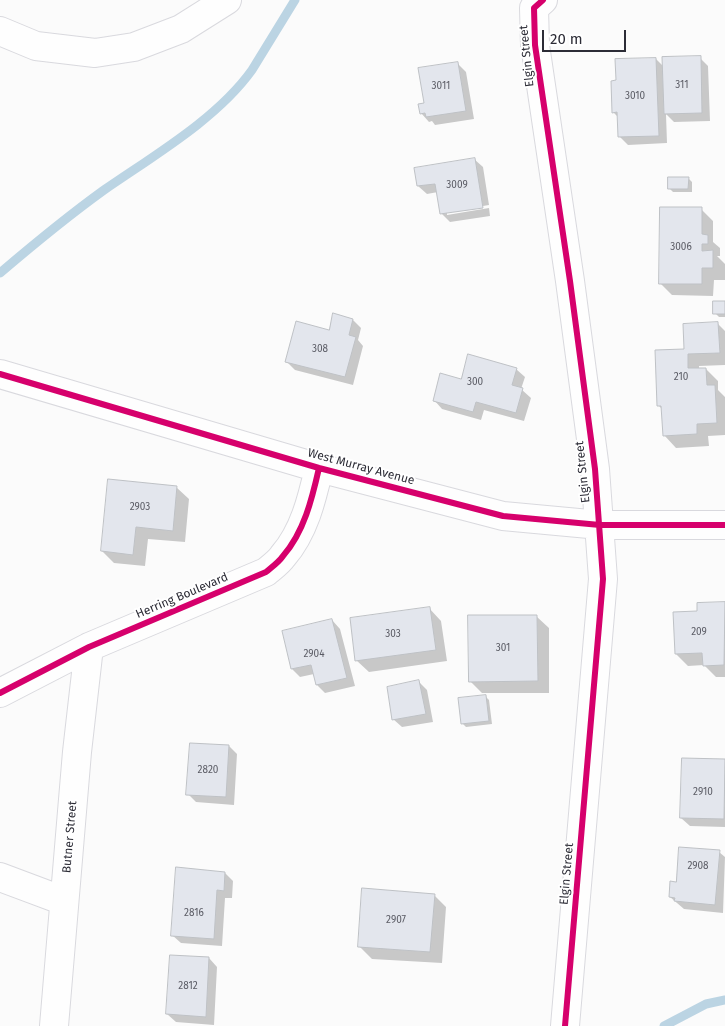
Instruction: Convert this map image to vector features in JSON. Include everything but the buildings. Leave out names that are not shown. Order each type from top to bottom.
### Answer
[{"type":"street","points":[[0,31],[36,46],[95,53],[134,47],[181,29],[227,0]]},
{"type":"street","name":"Elgin Street","points":[[539,4],[535,45],[570,281],[595,469],[603,579],[565,1026]]},
{"type":"street","name":"West Murray Avenue","points":[[0,374],[318,468],[503,516],[600,525],[725,524]]},
{"type":"street","name":"Herring Boulevard","points":[[0,693],[89,648],[266,572],[283,557],[298,535],[313,493],[318,468]]},
{"type":"street","name":"Butner Street","points":[[54,1026],[77,752],[89,648]]},
{"type":"street","points":[[0,878],[64,901]]},
{"type":"waterway","points":[[0,273],[77,210],[183,136],[221,105],[252,70],[295,0]]},
{"type":"waterway","points":[[664,1026],[706,1004],[725,1000]]},
{"type":"cycle path","points":[[543,0],[534,8],[535,45],[570,281],[595,469],[603,579],[565,1026]]},
{"type":"cycle path","points":[[0,374],[319,468],[503,516],[600,525],[725,525]]},
{"type":"cycle path","points":[[0,693],[89,647],[266,572],[290,547],[302,526],[319,468]]}]
